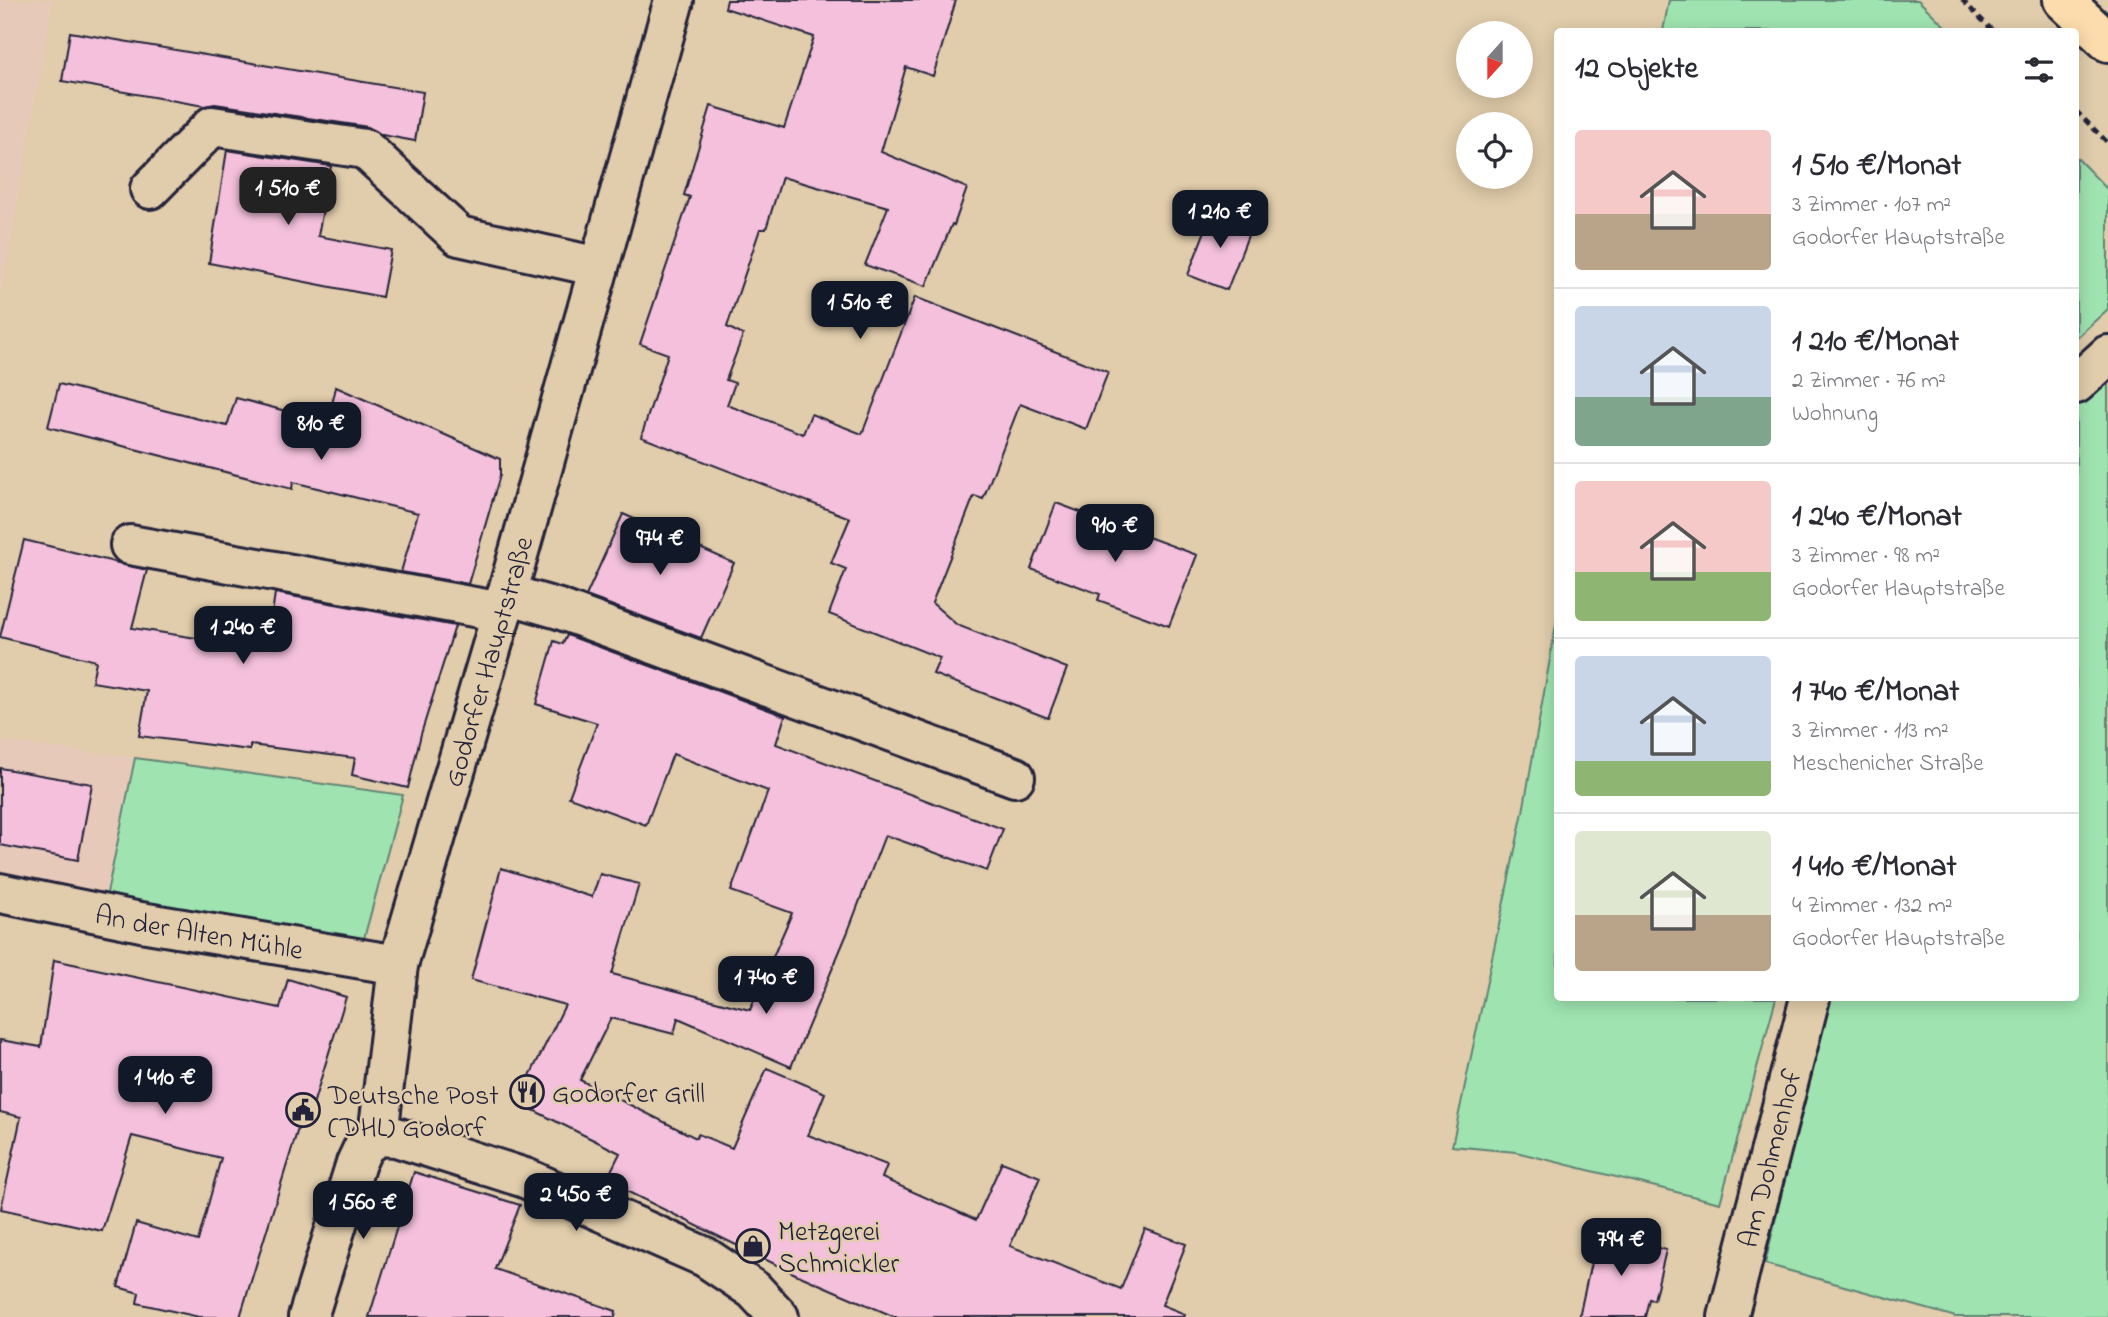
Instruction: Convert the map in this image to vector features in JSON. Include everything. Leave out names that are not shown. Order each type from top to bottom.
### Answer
[{"type":"main road","points":[[2063,0],[2108,42]]},
{"type":"street","name":"Godorfer Hauptstraße","points":[[378,1136],[398,965],[505,603],[674,0]]},
{"type":"street","points":[[149,189],[212,126],[365,149],[459,236],[599,267]]},
{"type":"street","points":[[2079,381],[2108,355]]},
{"type":"street","points":[[130,545],[505,603],[559,608],[1015,777]]},
{"type":"street","name":"An der Alten Mühle","points":[[0,893],[141,922],[398,965]]},
{"type":"street","name":"Am Dohmenhof","points":[[1728,1317],[1809,1001]]},
{"type":"street","points":[[308,1317],[356,1163],[364,1146],[378,1136],[396,1136],[525,1178],[705,1257],[754,1290],[779,1317]]},
{"type":"path","points":[[1962,0],[1990,28]]},
{"type":"path","points":[[2079,114],[2108,144]]},
{"type":"shaded area","points":[[0,0],[53,0],[0,298]]},
{"type":"shaded area","points":[[0,741],[135,758],[106,898],[0,879]]},
{"type":"green space","points":[[1669,0],[1918,0],[1947,28],[1664,28]]},
{"type":"green space","points":[[2079,160],[2108,190],[2108,309],[2079,335]]},
{"type":"green space","points":[[2108,377],[2108,1317],[1956,1317],[1765,1264],[1827,1001],[2079,1001],[2079,403]]},
{"type":"green space","points":[[1554,636],[1554,1001],[1775,1001],[1720,1203],[1516,1152],[1452,1146],[1523,812]]},
{"type":"green space","points":[[135,758],[403,795],[363,942],[106,898]]},
{"type":"building","points":[[727,0],[956,0],[933,76],[906,67],[881,152],[967,188],[954,225],[952,224],[926,286],[865,265],[888,207],[782,177],[766,229],[760,229],[727,327],[743,335],[726,380],[735,383],[727,405],[803,434],[811,414],[862,434],[915,297],[1108,372],[1086,429],[1020,404],[983,499],[974,496],[932,603],[957,625],[1067,668],[1048,718],[933,674],[940,658],[829,614],[846,569],[831,563],[850,518],[641,437],[668,354],[640,344],[690,197],[684,195],[711,106],[784,128],[814,37],[725,8]]},
{"type":"building","points":[[70,32],[423,92],[415,141],[382,135],[368,127],[215,104],[204,106],[62,81]]},
{"type":"building","points":[[227,150],[331,166],[318,236],[391,250],[382,297],[209,263]]},
{"type":"building","points":[[1213,210],[1252,225],[1227,290],[1188,275]]},
{"type":"building","points":[[59,384],[227,426],[236,398],[328,422],[336,387],[500,459],[500,475],[468,584],[401,572],[418,513],[293,482],[292,489],[48,427]]},
{"type":"building","points":[[1056,503],[1197,555],[1169,626],[1098,600],[1100,594],[1031,569]]},
{"type":"building","points":[[623,514],[734,563],[701,638],[586,596]]},
{"type":"building","points":[[24,540],[147,570],[132,628],[222,642],[224,630],[269,635],[275,593],[455,626],[421,734],[408,788],[352,775],[355,758],[250,745],[250,750],[139,736],[147,691],[92,682],[96,661],[0,637]]},
{"type":"building","points":[[567,635],[785,716],[776,744],[1003,829],[987,871],[885,835],[791,1067],[678,1018],[674,1034],[611,1018],[580,1080],[696,1138],[698,1134],[732,1148],[767,1068],[825,1093],[808,1135],[887,1165],[882,1178],[976,1220],[1002,1162],[1040,1177],[1010,1246],[1121,1289],[1145,1229],[1186,1244],[1162,1305],[1185,1314],[1184,1317],[895,1317],[791,1272],[606,1181],[620,1153],[517,1102],[565,1005],[471,980],[501,868],[592,897],[600,874],[639,884],[612,974],[750,1010],[792,913],[731,891],[768,791],[673,754],[646,825],[569,797],[597,723],[536,704],[554,641],[563,644]]},
{"type":"building","points":[[0,768],[92,784],[78,860],[0,845]]},
{"type":"building","points":[[54,960],[280,1008],[288,979],[346,997],[308,1121],[301,1119],[240,1317],[199,1317],[137,1303],[139,1293],[118,1287],[136,1223],[198,1241],[221,1158],[132,1136],[102,1231],[1,1209],[21,1117],[0,1112],[0,1040],[41,1047]]},
{"type":"building","points":[[414,1172],[520,1205],[495,1269],[616,1311],[615,1317],[369,1317]]},
{"type":"building","points":[[1598,1231],[1637,1239],[1637,1243],[1666,1250],[1654,1300],[1649,1299],[1645,1317],[1579,1317]]},
{"type":"place","name":"Godorfer Grill","points":[[527,1092]]},
{"type":"place","name":"Deutsche Post (DHL) Godorf","points":[[303,1110]]},
{"type":"place","name":"Metzgerei Schmickler","points":[[753,1246]]}]
